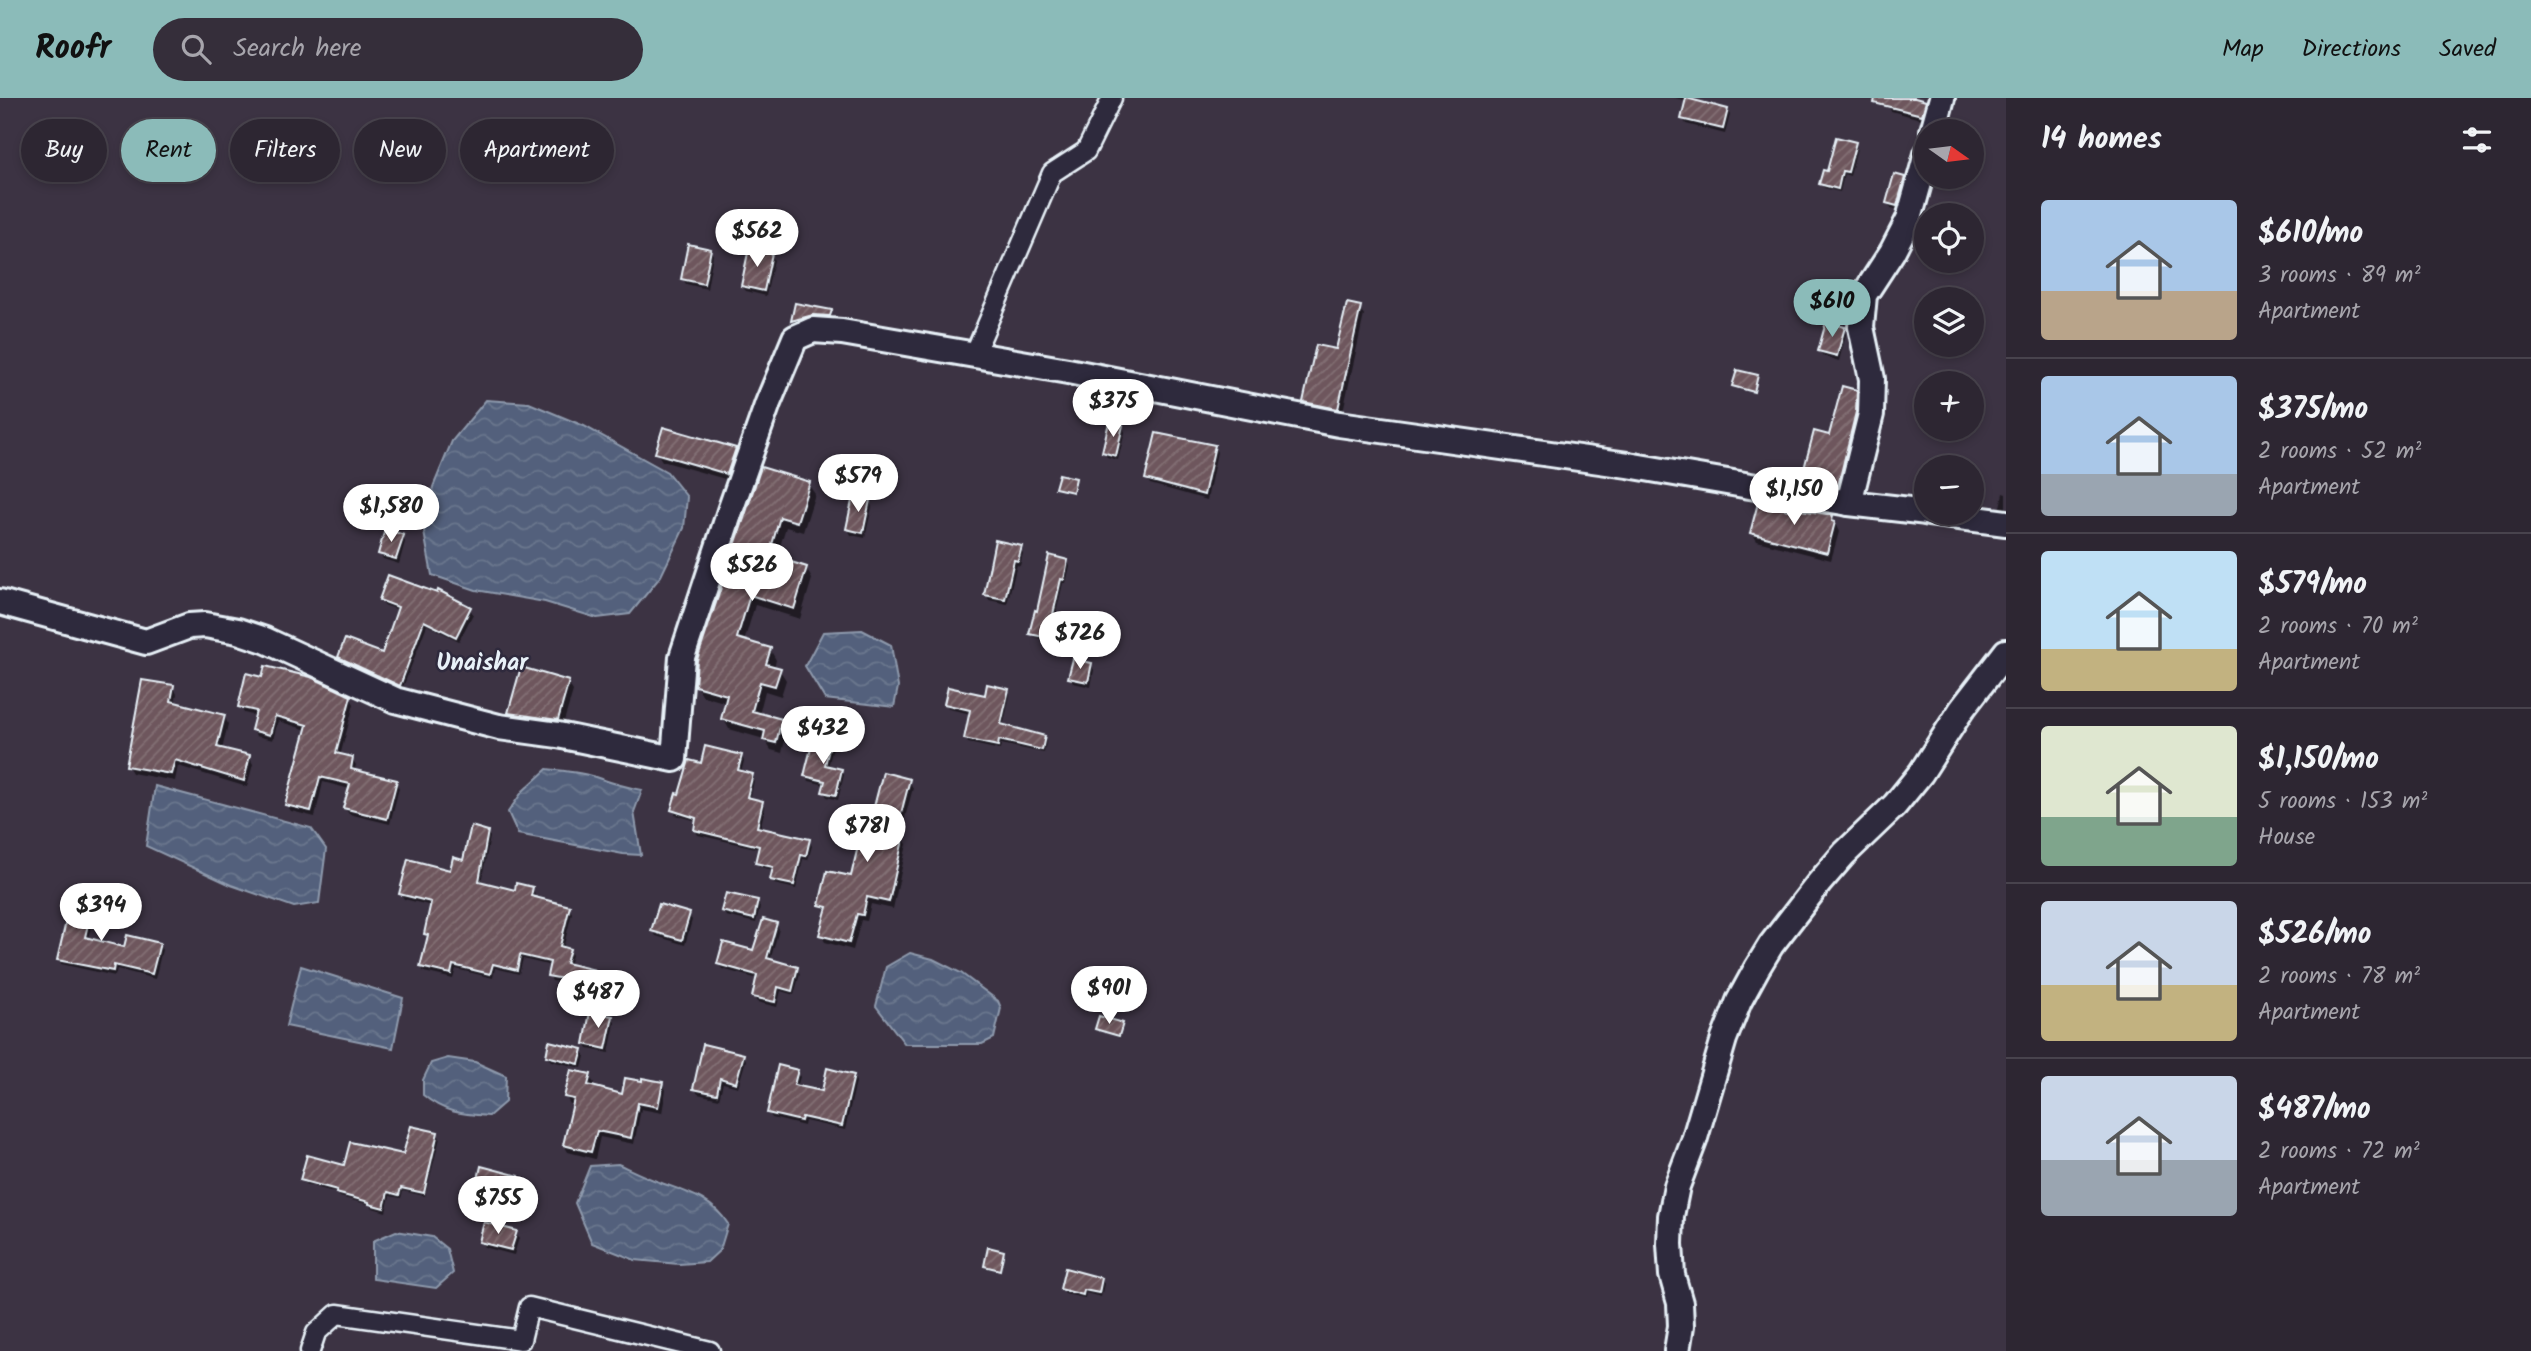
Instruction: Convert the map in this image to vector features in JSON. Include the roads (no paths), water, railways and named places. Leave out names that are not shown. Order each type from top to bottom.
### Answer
[{"type":"street","points":[[974,355],[1052,173],[1086,151],[1112,98]]},
{"type":"street","points":[[1936,119],[1942,98]]},
{"type":"street","points":[[1849,503],[1871,414],[1872,379],[1861,327],[1864,295],[1892,252],[1909,219],[1917,189]]},
{"type":"street","points":[[0,602],[146,642],[189,626],[205,625],[238,631],[265,640],[395,700],[499,727],[558,734],[674,759],[682,657],[730,511],[794,338],[813,330],[842,332],[974,355],[1339,424],[1628,465],[1849,503],[1914,511]]},
{"type":"street","points":[[1984,520],[2006,523]]},
{"type":"street","points":[[1677,1351],[1681,1326],[1680,1303],[1672,1275],[1671,1216],[1677,1186],[1739,1001],[1771,945],[1844,854],[1904,794],[1921,773],[1962,709],[2006,652]]},
{"type":"street","points":[[310,1351],[316,1333],[337,1314],[521,1340],[529,1307],[709,1351]]},
{"type":"water","points":[[486,400],[529,403],[584,426],[667,472],[687,497],[684,528],[661,576],[630,614],[597,618],[545,602],[476,590],[432,575],[424,532],[433,487],[452,441]]},
{"type":"water","points":[[862,630],[891,645],[898,687],[894,707],[825,699],[805,666],[823,632]]},
{"type":"water","points":[[547,769],[586,774],[642,790],[634,812],[641,855],[518,834],[508,812],[523,791]]},
{"type":"water","points":[[155,786],[311,828],[326,849],[319,903],[294,907],[231,885],[146,846]]},
{"type":"water","points":[[910,953],[933,959],[961,973],[998,1001],[1001,1008],[994,1038],[982,1044],[905,1044],[876,1006],[886,967]]},
{"type":"water","points":[[301,966],[403,998],[393,1048],[286,1026]]},
{"type":"water","points":[[448,1058],[475,1062],[506,1076],[505,1102],[489,1116],[446,1109],[423,1095],[423,1080],[431,1063]]},
{"type":"water","points":[[618,1164],[688,1193],[714,1208],[728,1224],[720,1250],[707,1262],[679,1264],[635,1260],[592,1243],[575,1203],[590,1166]]},
{"type":"water","points":[[396,1231],[432,1237],[447,1249],[453,1273],[436,1288],[373,1279],[373,1241]]},
{"type":"district","name":"Unaishar","points":[[482,663]]}]
